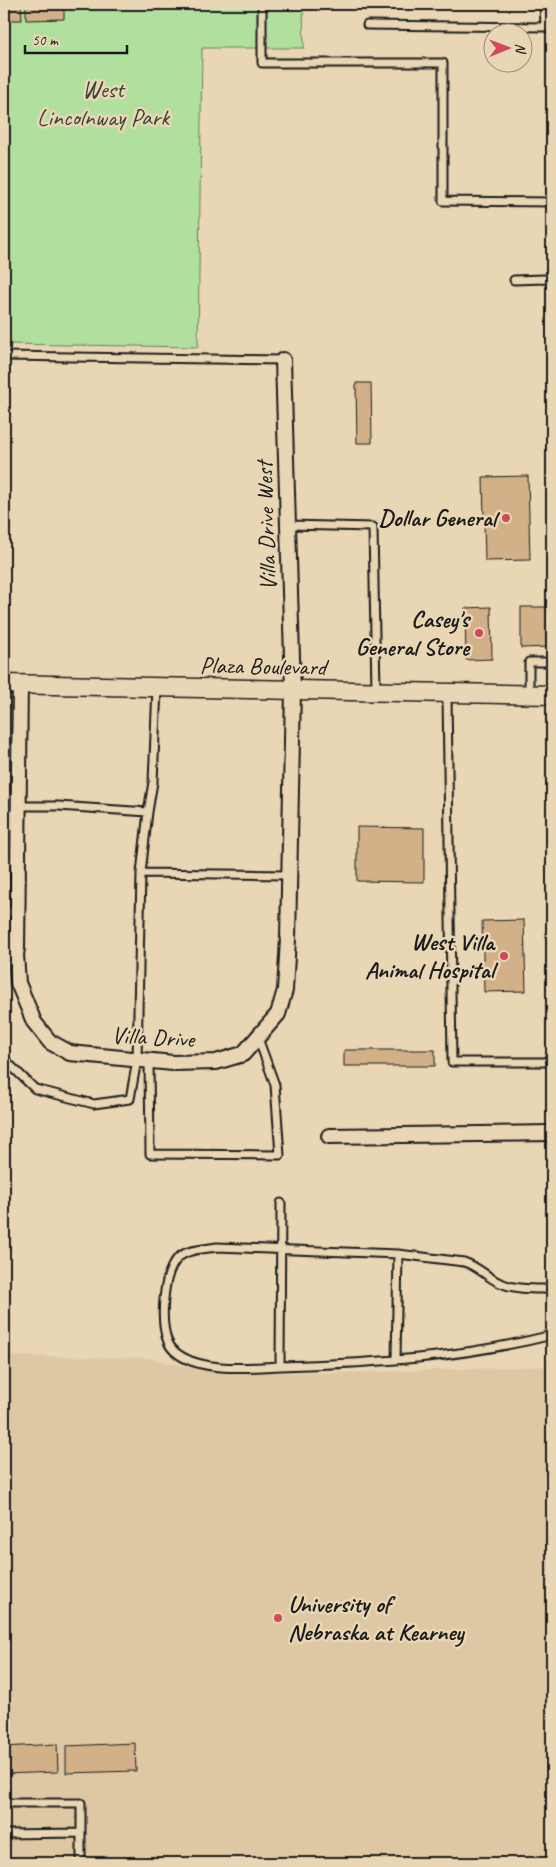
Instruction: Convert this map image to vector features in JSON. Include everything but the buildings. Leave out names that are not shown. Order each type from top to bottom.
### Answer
[{"type":"street","name":"Villa Drive West","points":[[283,360],[293,690]]},
{"type":"street","name":"Plaza Boulevard","points":[[12,684],[552,695]]},
{"type":"street","name":"Villa Drive","points":[[12,684],[19,806],[11,912],[10,955],[18,983],[34,1022],[50,1042],[70,1053],[173,1063],[216,1062],[243,1054],[278,1014],[285,990],[290,875],[293,690]]},
{"type":"street","points":[[329,1136],[552,1133]]},
{"type":"lane","points":[[262,4],[262,63],[443,63],[443,200],[552,202]]},
{"type":"lane","points":[[368,25],[549,28],[544,4]]},
{"type":"lane","points":[[514,280],[544,279],[552,281]]},
{"type":"lane","points":[[4,356],[283,360]]},
{"type":"lane","points":[[288,525],[373,527],[376,692]]},
{"type":"lane","points":[[530,694],[529,662],[552,662]]},
{"type":"lane","points":[[157,687],[153,782],[141,873],[143,1060],[150,1154],[280,1155],[275,1084],[258,1038]]},
{"type":"lane","points":[[447,693],[452,1062],[552,1062]]},
{"type":"lane","points":[[19,806],[58,806],[148,812]]},
{"type":"lane","points":[[141,873],[290,875]]},
{"type":"lane","points":[[4,1059],[35,1089],[94,1104],[130,1099],[143,1060]]},
{"type":"lane","points":[[280,1366],[281,1203]]},
{"type":"lane","points":[[552,1290],[510,1287],[497,1281],[474,1265],[464,1262],[398,1254],[218,1247],[197,1250],[178,1258],[168,1276],[164,1297],[164,1319],[168,1342],[176,1354],[192,1362],[228,1367],[346,1364],[424,1358],[516,1344],[552,1335]]},
{"type":"lane","points":[[396,1360],[398,1254]]},
{"type":"lane","points":[[4,1802],[81,1803],[81,1863]]},
{"type":"lane","points":[[4,1834],[81,1833]]},
{"type":"shaded area","name":"University of Nebraska at Kearney","points":[[4,1356],[149,1358],[211,1372],[344,1373],[552,1366],[552,1863],[4,1863]]},
{"type":"green space","name":"West Lincolnway Park","points":[[4,4],[303,4],[304,48],[202,48],[198,347],[4,344]]},
{"type":"place","name":"Dollar General","points":[[506,518]]},
{"type":"place","name":"Casey's General Store","points":[[479,633]]},
{"type":"place","name":"West Villa Animal Hospital","points":[[504,956]]},
{"type":"place","name":"University of Nebraska at Kearney","points":[[278,1618]]}]
